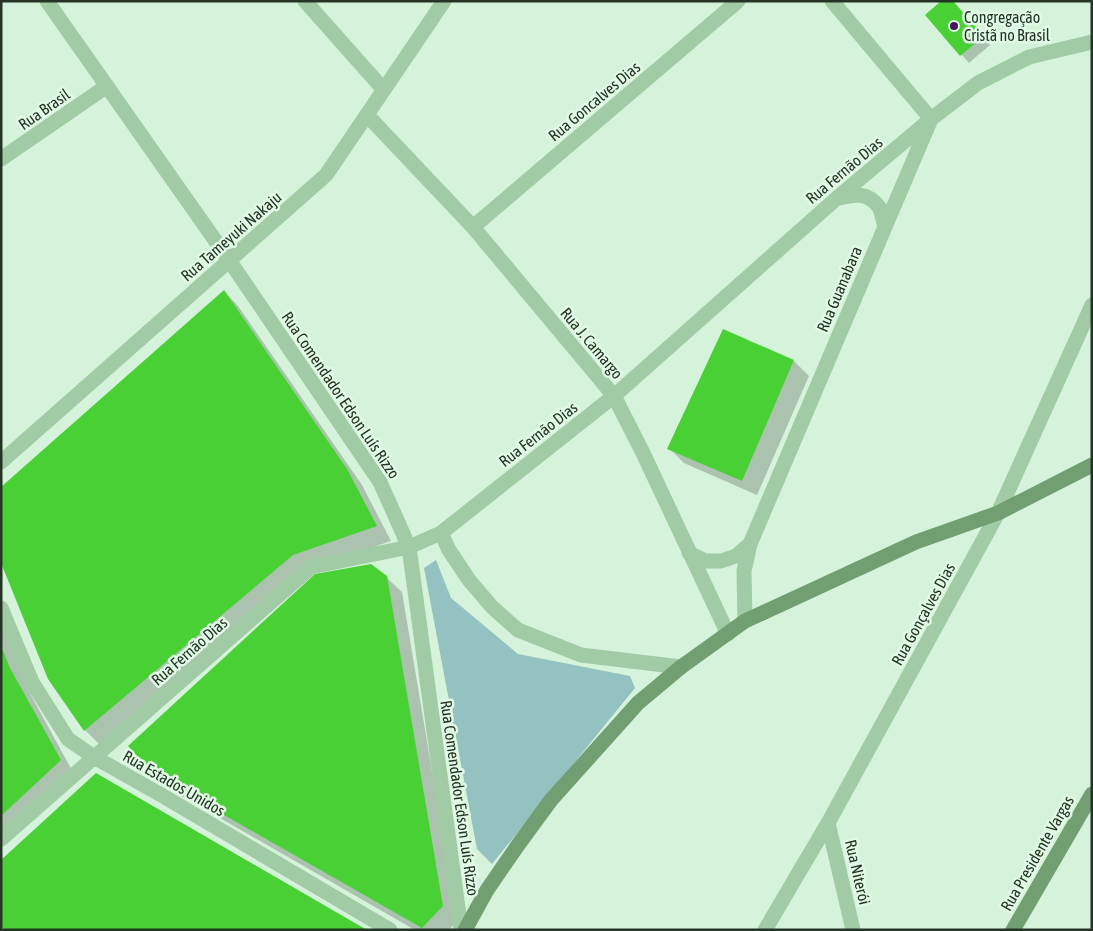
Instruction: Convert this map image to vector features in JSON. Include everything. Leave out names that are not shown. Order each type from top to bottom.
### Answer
[{"type":"main road","points":[[465,930],[487,890],[551,800],[638,703],[681,667],[745,621],[916,542],[998,513],[1092,465]]},
{"type":"main road","name":"Rua Presidente Vargas","points":[[1013,930],[1092,794]]},
{"type":"street","name":"Rua Comendador Edson Luís Rizzo","points":[[47,1],[229,260],[380,482],[409,547],[461,930]]},
{"type":"street","points":[[305,1],[384,90]]},
{"type":"street","name":"Rua Tameyuki Nakaju","points":[[1,462],[326,175],[444,1]]},
{"type":"street","name":"Rua Goncalves Dias","points":[[473,228],[738,1]]},
{"type":"street","points":[[832,1],[931,119]]},
{"type":"street","name":"Rua Fernão Dias","points":[[1,839],[311,567],[409,547],[441,533],[614,396],[837,198],[931,119],[978,83],[1029,57],[1092,42]]},
{"type":"street","name":"Rua Brasil","points":[[1,160],[107,86]]},
{"type":"street","name":"Rua J. Camargo","points":[[368,114],[473,228],[614,396],[643,453],[728,634]]},
{"type":"street","name":"Rua Guanabara","points":[[745,621],[744,571],[750,544],[931,119]]},
{"type":"street","points":[[837,198],[853,194],[869,197],[880,208],[885,227]]},
{"type":"street","name":"Rua Gonçalves Dias","points":[[766,930],[828,823],[998,513],[1092,305]]},
{"type":"street","points":[[441,533],[449,550],[469,580],[492,607],[518,630],[580,655],[681,667]]},
{"type":"street","points":[[689,553],[705,561],[722,561],[736,556],[750,544]]},
{"type":"street","name":"Rua Estados Unidos","points":[[1,608],[32,682],[68,739],[94,758],[163,796],[390,930]]},
{"type":"street","name":"Rua Niterói","points":[[828,823],[853,930]]},
{"type":"shaded area","points":[[436,560],[451,598],[518,654],[630,676],[635,688],[492,864],[477,849],[424,568]]},
{"type":"building","name":"Congregação Cristã no Brasil","points":[[941,1],[953,1],[984,36],[960,56],[925,15]]},
{"type":"building","points":[[224,290],[347,469],[377,526],[293,555],[84,731],[48,679],[1,563],[1,487]]},
{"type":"building","points":[[723,329],[794,360],[742,481],[667,449]]},
{"type":"building","points":[[371,564],[387,576],[443,906],[422,928],[154,775],[128,746],[315,574]]},
{"type":"building","points":[[1,646],[10,668],[61,760],[1,816]]},
{"type":"building","points":[[96,773],[367,930],[6,930],[1,927],[1,860]]},
{"type":"place","name":"Congregação Cristã no Brasil","points":[[954,26]]}]
